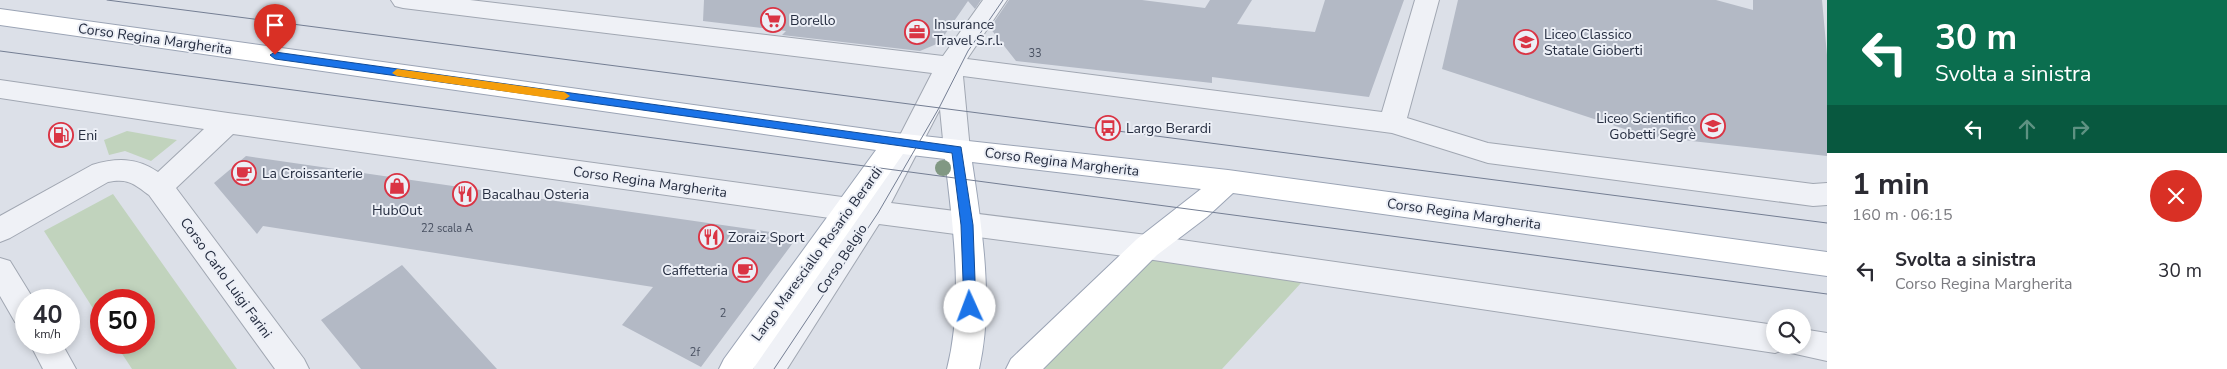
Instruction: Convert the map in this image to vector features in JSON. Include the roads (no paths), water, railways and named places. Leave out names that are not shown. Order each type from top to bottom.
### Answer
[{"type":"main road","name":"Corso Regina Margherita","points":[[0,17],[903,144],[1228,181],[1827,264]]},
{"type":"main road","points":[[957,150],[967,225],[970,341],[963,369]]},
{"type":"main road","points":[[1022,369],[1146,247],[1197,209],[1228,181]]},
{"type":"main road","name":"Largo Maresciallo Rosario Berardi","points":[[735,369],[860,211]]},
{"type":"street","points":[[403,0],[949,66],[1392,124],[1488,153],[1813,195],[1827,194]]},
{"type":"street","points":[[903,144],[949,66],[995,0]]},
{"type":"street","points":[[1392,124],[1428,0]]},
{"type":"street","points":[[949,66],[957,150]]},
{"type":"street","name":"Corso Regina Margherita","points":[[0,89],[228,123],[860,211],[1146,247],[1766,338]]},
{"type":"street","points":[[158,187],[228,123]]},
{"type":"street","name":"Corso Belgio","points":[[769,369],[860,211],[903,144]]},
{"type":"street","name":"Corso Carlo Luigi Farini","points":[[0,230],[102,172],[122,169],[143,176],[158,187],[293,369]]},
{"type":"street","points":[[0,270],[15,295]]},
{"type":"street","points":[[1811,344],[1827,347]]},
{"type":"street","points":[[51,354],[60,369]]},
{"type":"tram line","points":[[107,0],[939,108]]},
{"type":"tram line","points":[[939,108],[968,51],[1003,0]]},
{"type":"tram line","points":[[0,51],[902,171]]},
{"type":"tram line","points":[[902,171],[939,108]]},
{"type":"tram line","points":[[939,108],[1827,223]]},
{"type":"tram line","points":[[774,369],[878,213],[902,171]]},
{"type":"tram line","points":[[902,171],[1827,294]]},
{"type":"place","name":"Borello","points":[[773,20]]},
{"type":"place","name":"Insurance Travel S.r.l.","points":[[917,32]]},
{"type":"place","name":"Liceo Classico Statale Gioberti","points":[[1526,42]]},
{"type":"place","name":"Liceo Scientifico Gobetti Segrè","points":[[1713,126]]},
{"type":"place","name":"Largo Berardi","points":[[1108,128]]},
{"type":"place","name":"Eni","points":[[61,135]]},
{"type":"place","name":"La Croissanterie","points":[[244,173]]},
{"type":"place","name":"HubOut","points":[[397,186]]},
{"type":"place","name":"Bacalhau Osteria","points":[[465,194]]},
{"type":"place","name":"Zoraiz Sport","points":[[711,237]]},
{"type":"place","name":"Caffetteria","points":[[745,270]]}]
